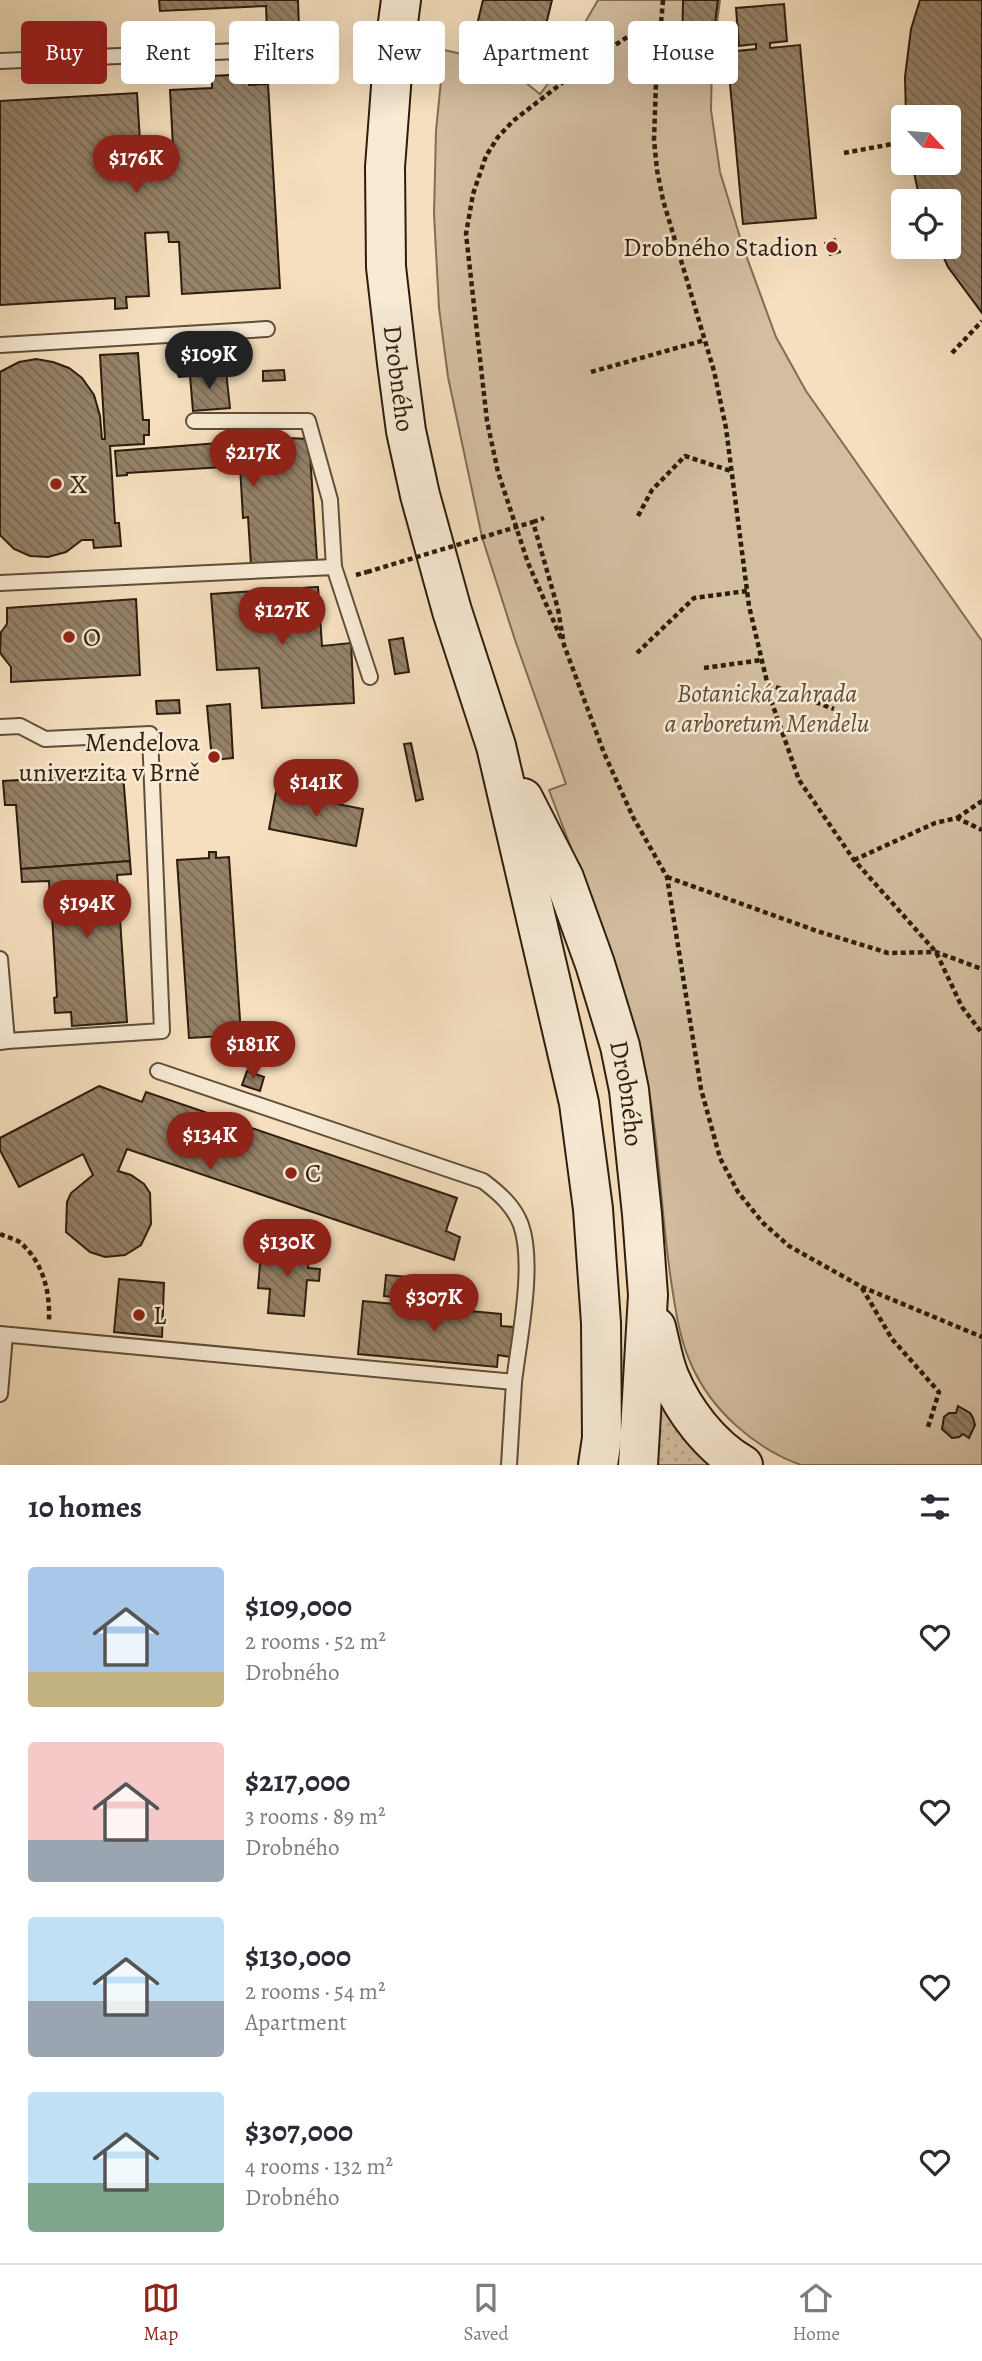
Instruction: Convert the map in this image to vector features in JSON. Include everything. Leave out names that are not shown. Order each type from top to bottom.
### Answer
[{"type":"main road","name":"Drobného","points":[[401,0],[393,60],[385,167],[386,267],[406,430],[452,611],[496,746],[579,1102],[593,1209],[607,1456]]},
{"type":"main road","name":"Drobného","points":[[496,746],[564,878],[596,964],[620,1046],[629,1090],[648,1294],[638,1465]]},
{"type":"main road","points":[[648,1294],[668,1374],[684,1404],[706,1434],[743,1465]]},
{"type":"lane","points":[[0,61],[229,51]]},
{"type":"lane","points":[[0,345],[267,328]]},
{"type":"lane","points":[[194,421],[309,421],[330,500],[334,568],[370,677]]},
{"type":"lane","points":[[0,583],[334,568]]},
{"type":"lane","points":[[0,727],[20,726],[45,739],[150,734],[162,1031],[4,1042],[0,959]]},
{"type":"lane","points":[[158,1071],[483,1181],[503,1196],[521,1225],[527,1261],[514,1382],[509,1465]]},
{"type":"lane","points":[[0,1394],[2,1334],[514,1382]]},
{"type":"path","points":[[660,21],[663,0]]},
{"type":"path","points":[[628,37],[589,62],[513,121],[498,137],[486,156],[478,181],[466,234],[487,421],[498,472],[528,563],[564,645],[604,752],[633,817],[667,877],[701,1089],[720,1158],[738,1192],[789,1246],[862,1287],[982,1337]]},
{"type":"path","points":[[657,84],[654,140],[657,170],[721,405],[747,591],[772,703],[799,780],[854,860],[936,952],[962,1007],[982,1033]]},
{"type":"path","points":[[844,153],[891,144]]},
{"type":"path","points":[[952,353],[982,321]]},
{"type":"path","points":[[591,372],[705,340]]},
{"type":"path","points":[[638,516],[652,490],[685,456],[731,471]]},
{"type":"path","points":[[367,572],[544,518]]},
{"type":"path","points":[[533,522],[558,610],[564,645]]},
{"type":"path","points":[[637,653],[694,598],[747,591]]},
{"type":"path","points":[[704,668],[762,660]]},
{"type":"path","points":[[767,684],[834,709]]},
{"type":"path","points":[[854,860],[935,823],[957,818],[982,801]]},
{"type":"path","points":[[957,818],[982,830]]},
{"type":"path","points":[[667,877],[817,931],[888,953],[936,952],[982,969]]},
{"type":"path","points":[[0,1234],[20,1242],[44,1273],[50,1304],[49,1340]]},
{"type":"path","points":[[862,1287],[892,1339],[939,1392],[928,1427]]},
{"type":"green space","name":"Botanická zahrada a arboretum Mendelu","points":[[598,0],[720,0],[717,21],[628,21],[628,84],[712,84],[711,110],[720,172],[743,247],[776,337],[806,391],[982,641],[982,1465],[801,1465],[784,1458],[751,1438],[722,1412],[700,1381],[681,1336],[668,1259],[653,1117],[643,1061],[624,992],[549,790],[566,784],[482,537],[448,377],[439,308],[434,214],[436,131],[441,84],[445,84],[445,50],[459,53],[459,84],[527,84],[540,94],[548,84],[614,84],[614,21],[586,21]]},
{"type":"green space","points":[[661,1406],[713,1465],[657,1465],[658,1408]]},
{"type":"building","points":[[159,0],[298,0],[299,21],[267,21],[266,6],[160,11]]},
{"type":"building","points":[[483,0],[552,0],[547,21],[478,21]]},
{"type":"building","points":[[683,0],[718,0],[715,21],[683,21]]},
{"type":"building","points":[[920,0],[982,0],[982,313],[944,259],[961,259],[961,189],[917,189],[915,175],[961,175],[961,105],[906,105],[905,77],[911,29]]},
{"type":"building","points":[[784,4],[787,41],[770,43],[770,48],[800,45],[816,218],[743,224],[730,84],[738,84],[738,51],[756,49],[756,44],[739,46],[736,8]]},
{"type":"building","points":[[229,75],[229,84],[268,84],[280,288],[182,294],[179,242],[169,242],[168,232],[145,233],[149,296],[126,297],[127,308],[115,309],[115,298],[0,305],[0,101],[137,93],[141,157],[151,157],[152,167],[174,166],[170,90],[212,88],[215,76]]},
{"type":"building","name":"Drobného Stadion","points":[[835,239],[840,252],[830,255],[825,243]]},
{"type":"building","name":"X","points":[[138,353],[143,420],[149,420],[149,435],[144,435],[144,444],[110,446],[115,523],[119,523],[121,546],[94,548],[93,540],[82,540],[66,552],[48,557],[30,556],[14,549],[0,535],[0,372],[19,362],[36,359],[69,368],[82,378],[94,395],[100,416],[102,439],[105,439],[100,355]]},
{"type":"building","points":[[284,370],[285,380],[263,381],[263,371]]},
{"type":"building","points":[[226,371],[230,408],[193,411],[190,376],[178,375]]},
{"type":"building","points":[[287,438],[309,439],[317,560],[251,565],[248,517],[243,518],[240,466],[127,473],[117,476],[115,451]]},
{"type":"building","points":[[318,587],[322,646],[351,643],[354,703],[262,708],[259,668],[217,670],[211,594]]},
{"type":"building","name":"O","points":[[136,599],[140,675],[11,682],[11,667],[0,653],[1,632],[7,624],[7,608]]},
{"type":"building","points":[[403,638],[409,672],[395,674],[389,640]]},
{"type":"building","points":[[179,700],[180,713],[157,714],[156,701]]},
{"type":"building","points":[[230,704],[233,758],[212,760],[207,706]]},
{"type":"building","points":[[411,743],[423,799],[416,801],[404,744]]},
{"type":"building","points":[[123,774],[130,861],[21,869],[16,805],[5,805],[3,781]]},
{"type":"building","points":[[276,792],[363,809],[356,846],[269,829]]},
{"type":"building","points":[[209,852],[216,852],[216,858],[229,857],[241,1035],[189,1038],[177,860],[209,858]]},
{"type":"building","points":[[130,861],[131,874],[117,875],[127,1022],[72,1026],[71,1012],[55,1013],[54,998],[57,997],[52,915],[48,915],[47,899],[50,899],[49,881],[22,882],[21,869]]},
{"type":"building","points":[[247,1071],[264,1077],[260,1091],[242,1085]]},
{"type":"building","name":"C","points":[[99,1086],[142,1102],[146,1092],[457,1198],[446,1231],[460,1237],[454,1260],[127,1149],[118,1171],[131,1175],[144,1184],[150,1193],[151,1224],[141,1245],[125,1255],[105,1257],[90,1252],[66,1232],[67,1202],[71,1193],[93,1175],[83,1154],[19,1187],[0,1150],[0,1138]]},
{"type":"building","points":[[286,1242],[310,1244],[308,1268],[320,1269],[319,1281],[307,1280],[304,1316],[268,1313],[270,1289],[258,1288],[261,1252],[285,1254]]},
{"type":"building","points":[[386,1275],[431,1279],[429,1300],[384,1296]]},
{"type":"building","name":"L","points":[[119,1279],[164,1283],[162,1337],[114,1332]]},
{"type":"building","points":[[363,1301],[501,1314],[501,1326],[514,1327],[510,1357],[498,1355],[497,1367],[358,1354]]},
{"type":"building","points":[[958,1406],[973,1418],[975,1425],[969,1438],[963,1434],[952,1438],[942,1429],[944,1417],[949,1413],[956,1413]]},
{"type":"place","name":"Drobného Stadion","points":[[832,247]]},
{"type":"place","name":"X","points":[[56,484]]},
{"type":"place","name":"O","points":[[69,637]]},
{"type":"place","name":"Mendelova univerzita v Brně","points":[[214,757]]},
{"type":"place","name":"C","points":[[291,1173]]},
{"type":"place","name":"L","points":[[139,1315]]}]
